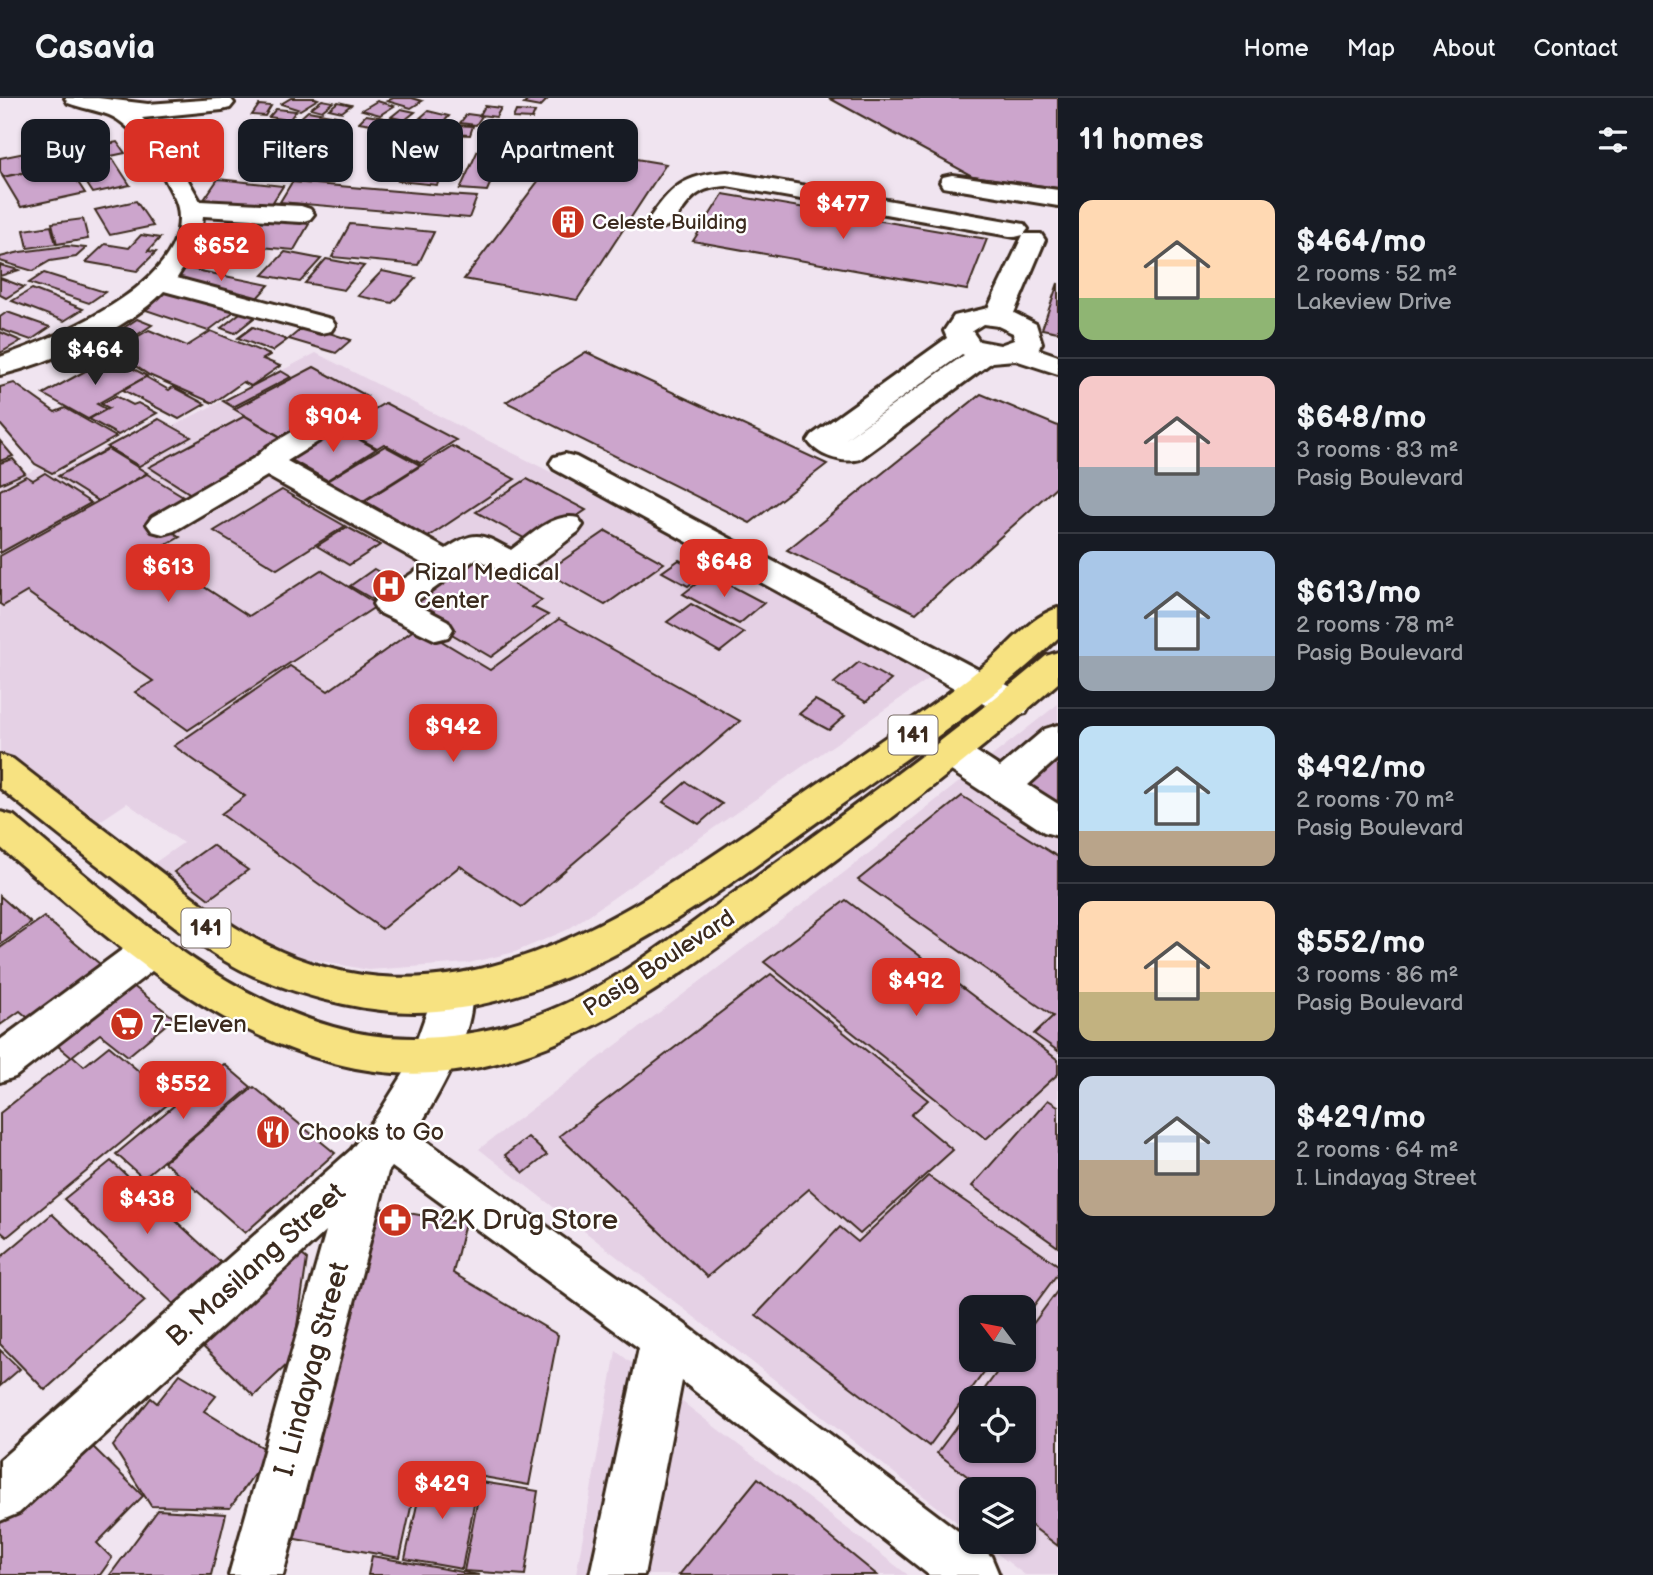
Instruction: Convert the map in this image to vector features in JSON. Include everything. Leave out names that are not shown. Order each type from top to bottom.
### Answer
[{"type":"main road","name":"Pasig Boulevard","points":[[0,768],[184,912],[238,949],[287,971],[336,984],[405,995],[453,993],[499,982],[566,957],[629,927],[761,842],[981,686],[1055,639]]},
{"type":"main road","name":"Pasig Boulevard","points":[[0,826],[199,985],[253,1016],[310,1037],[377,1055],[435,1054],[509,1042],[582,1015],[664,964],[952,754],[1013,704],[1055,639]]},
{"type":"street","points":[[76,98],[115,111],[148,113],[229,100]]},
{"type":"street","points":[[115,111],[140,98]]},
{"type":"street","points":[[196,119],[229,100]]},
{"type":"street","points":[[115,111],[126,119]]},
{"type":"street","points":[[645,229],[687,187],[703,180],[727,178],[1023,235],[998,317]]},
{"type":"street","points":[[0,366],[43,353],[103,325],[158,281],[187,246],[191,208],[178,182]]},
{"type":"street","points":[[951,182],[1058,198]]},
{"type":"street","points":[[191,208],[301,214]]},
{"type":"street","points":[[158,281],[321,325]]},
{"type":"street","points":[[975,347],[958,331],[964,322],[979,316],[998,317],[1021,326],[1023,345]]},
{"type":"street","points":[[1023,345],[1058,365]]},
{"type":"street","points":[[975,347],[849,453],[823,441],[975,347],[1023,345],[1058,348]]},
{"type":"street","points":[[163,524],[268,463],[279,452],[343,414]]},
{"type":"street","points":[[268,463],[448,564]]},
{"type":"street","points":[[565,463],[1013,704]]},
{"type":"street","points":[[436,629],[390,604],[477,544],[513,564],[567,525]]},
{"type":"street","points":[[1002,786],[1058,738]]},
{"type":"street","points":[[952,754],[1058,822]]},
{"type":"street","points":[[0,1064],[152,949]]},
{"type":"street","name":"B. Masilang Street","points":[[0,1495],[378,1152],[435,1054],[450,1020],[453,993]]},
{"type":"street","points":[[378,1152],[666,1339],[972,1575]]},
{"type":"street","name":"I. Lindayag Street","points":[[256,1575],[378,1152]]},
{"type":"street","points":[[617,1575],[666,1339]]},
{"type":"shaded area","name":"Rizal Medical Center","points":[[316,353],[943,669],[567,930],[515,952],[469,963],[368,970],[281,953],[245,939],[147,868],[183,843],[127,803],[94,825],[0,752],[0,485],[39,468],[52,476],[159,417],[173,426]]},
{"type":"shaded area","points":[[1058,704],[1058,1575],[1025,1575],[998,1554],[1036,1554],[1036,1477],[959,1477],[959,1524],[479,1149],[854,865]]},
{"type":"shaded area","points":[[616,1351],[908,1575],[576,1575]]},
{"type":"building","points":[[291,98],[318,99],[300,110],[281,104]]},
{"type":"building","points":[[393,98],[422,101],[411,108],[387,101]]},
{"type":"building","points":[[530,98],[547,100],[540,107],[524,104]]},
{"type":"building","points":[[829,98],[1058,98],[1058,188],[972,176]]},
{"type":"building","points":[[322,100],[333,102],[322,111],[311,108]]},
{"type":"building","points":[[377,101],[394,106],[380,115],[362,110]]},
{"type":"building","points":[[338,102],[351,105],[342,112],[329,109]]},
{"type":"building","points":[[259,105],[271,106],[265,116],[252,115]]},
{"type":"building","points":[[485,106],[501,108],[496,117],[480,115]]},
{"type":"building","points":[[276,109],[296,111],[290,119],[269,117]]},
{"type":"building","points":[[401,109],[415,112],[406,119],[391,117]]},
{"type":"building","points":[[308,111],[342,117],[340,119],[299,119]]},
{"type":"building","points":[[428,111],[449,116],[446,119],[420,118]]},
{"type":"building","points":[[516,111],[535,112],[532,119],[513,118]]},
{"type":"building","points":[[467,114],[482,116],[477,119],[476,125],[463,123]]},
{"type":"building","points":[[366,115],[391,119],[367,119],[367,123],[359,122]]},
{"type":"building","points":[[463,125],[473,126],[470,135],[463,135]]},
{"type":"building","points":[[117,142],[124,153],[110,156],[110,144]]},
{"type":"building","points":[[477,152],[477,182],[491,182],[487,191],[460,189]]},
{"type":"building","points":[[21,154],[21,173],[3,177],[0,158]]},
{"type":"building","points":[[113,159],[124,176],[124,182],[130,185],[93,193],[86,182],[110,182],[110,160]]},
{"type":"building","name":"Celeste Building","points":[[638,159],[666,164],[577,300],[464,279],[537,182],[638,182]]},
{"type":"building","points":[[21,173],[21,182],[78,182],[85,193],[21,207],[3,177]]},
{"type":"building","points":[[224,180],[283,186],[269,208],[203,201],[216,182],[224,182]]},
{"type":"building","points":[[292,182],[477,197],[469,218],[280,202]]},
{"type":"building","points":[[408,182],[438,182],[437,185]]},
{"type":"building","points":[[723,194],[987,239],[967,290],[693,241]]},
{"type":"building","points":[[136,201],[153,226],[110,235],[95,210]]},
{"type":"building","points":[[232,217],[309,224],[294,250],[215,243]]},
{"type":"building","points":[[83,219],[88,239],[57,244],[52,223]]},
{"type":"building","points":[[350,224],[434,232],[418,265],[332,257]]},
{"type":"building","points":[[51,226],[56,244],[28,248],[24,230]]},
{"type":"building","points":[[141,235],[160,238],[148,251],[156,252],[137,271],[86,262],[105,244],[129,248]]},
{"type":"building","points":[[210,243],[245,252],[226,268],[190,260]]},
{"type":"building","points":[[67,246],[86,248],[76,257],[50,261],[33,271],[0,261],[0,257],[20,252]]},
{"type":"building","points":[[285,252],[321,259],[300,282],[263,275]]},
{"type":"building","points":[[326,259],[364,266],[344,290],[305,283]]},
{"type":"building","points":[[0,265],[19,270],[0,276]]},
{"type":"building","points":[[186,268],[269,285],[256,299],[172,281]]},
{"type":"building","points":[[382,271],[416,278],[392,303],[358,296]]},
{"type":"building","points":[[44,273],[105,292],[89,303],[29,283]]},
{"type":"building","points":[[0,278],[24,287],[6,298],[0,295]]},
{"type":"building","points":[[1058,283],[1058,332],[1042,329]]},
{"type":"building","points":[[165,288],[236,310],[208,331],[137,307]]},
{"type":"building","points":[[32,289],[83,309],[64,321],[12,301]]},
{"type":"building","points":[[249,306],[264,310],[235,333],[221,328]]},
{"type":"building","points":[[7,312],[50,327],[31,340],[0,329],[0,317]]},
{"type":"building","points":[[137,319],[152,325],[131,339],[116,333]]},
{"type":"building","points":[[307,324],[351,340],[336,353],[289,339]]},
{"type":"building","points":[[253,327],[287,340],[272,351],[238,338]]},
{"type":"building","points":[[149,330],[187,346],[211,331],[270,355],[263,359],[280,366],[251,386],[243,382],[213,403],[149,375],[113,351]]},
{"type":"building","points":[[0,332],[21,341],[0,353]]},
{"type":"building","points":[[114,334],[127,339],[110,350],[97,344]]},
{"type":"building","points":[[586,352],[827,464],[750,523],[506,402]]},
{"type":"building","points":[[111,357],[147,376],[97,404],[106,409],[88,419],[43,394]]},
{"type":"building","points":[[314,367],[367,396],[288,441],[234,409]]},
{"type":"building","points":[[281,371],[291,377],[233,407],[223,401]]},
{"type":"building","points":[[146,377],[169,390],[173,387],[205,404],[179,419],[123,390]]},
{"type":"building","points":[[14,383],[55,412],[65,408],[116,437],[52,473],[35,464],[0,424],[0,387]]},
{"type":"building","points":[[981,394],[1058,426],[1058,485],[916,613],[787,550]]},
{"type":"building","points":[[116,396],[157,413],[118,435],[89,419],[109,408],[101,404]]},
{"type":"building","points":[[385,403],[456,440],[420,463],[384,444],[377,448],[341,429]]},
{"type":"building","points":[[245,416],[290,443],[194,496],[149,467]]},
{"type":"building","points":[[159,419],[191,437],[139,466],[107,447]]},
{"type":"building","points":[[340,429],[376,449],[327,480],[290,459]]},
{"type":"building","points":[[0,441],[13,456],[0,461]]},
{"type":"building","points":[[385,446],[420,465],[363,501],[327,481]]},
{"type":"building","points":[[452,446],[515,479],[428,537],[365,501]]},
{"type":"building","points":[[108,449],[147,473],[98,501],[58,476]]},
{"type":"building","points":[[13,459],[25,473],[0,484],[0,463]]},
{"type":"building","points":[[45,473],[91,503],[0,553],[0,490],[26,476],[33,480]]},
{"type":"building","points":[[147,474],[193,502],[158,522],[180,537],[152,553],[249,616],[321,570],[378,605],[188,730],[135,692],[153,681],[27,592],[3,606],[0,604],[0,556]]},
{"type":"building","points":[[527,479],[586,510],[558,529],[531,542],[476,512]]},
{"type":"building","points":[[282,490],[345,526],[277,569],[214,531]]},
{"type":"building","points":[[347,527],[380,545],[349,565],[317,546]]},
{"type":"building","points":[[606,531],[664,563],[605,605],[546,572]]},
{"type":"building","points":[[466,557],[542,600],[532,607],[548,615],[491,657],[399,603]]},
{"type":"building","points":[[679,560],[704,573],[688,586],[662,572]]},
{"type":"building","points":[[374,569],[405,587],[381,604],[350,586]]},
{"type":"building","points":[[709,574],[764,603],[739,624],[683,594]]},
{"type":"building","points":[[691,604],[744,633],[720,652],[667,622]]},
{"type":"building","points":[[559,619],[740,721],[522,907],[460,866],[382,929],[221,814],[245,796],[174,746],[290,666],[328,691],[418,627],[490,670]]},
{"type":"building","points":[[859,662],[891,680],[866,702],[834,683]]},
{"type":"building","points":[[815,700],[845,716],[829,730],[799,714]]},
{"type":"building","points":[[1058,761],[1058,802],[1029,784]]},
{"type":"building","points":[[686,782],[722,804],[699,824],[663,802]]},
{"type":"building","points":[[962,796],[1058,857],[1058,1051],[1034,1034],[1053,1016],[858,880]]},
{"type":"building","points":[[212,845],[248,870],[209,899],[174,872]]},
{"type":"building","points":[[0,896],[31,923],[0,945]]},
{"type":"building","points":[[846,900],[1058,1060],[1058,1074],[986,1139],[764,962]]},
{"type":"building","points":[[44,917],[107,970],[35,1024],[20,1011],[0,1025],[0,948]]},
{"type":"building","points":[[771,974],[928,1100],[911,1115],[953,1150],[860,1234],[809,1189],[707,1277],[559,1136]]},
{"type":"building","points":[[128,982],[174,1018],[128,1056],[100,1034],[71,1057],[52,1041]]},
{"type":"building","points":[[109,1046],[173,1100],[7,1237],[0,1231],[0,1113],[73,1056],[84,1066]]},
{"type":"building","points":[[224,1064],[251,1087],[143,1178],[116,1154]]},
{"type":"building","points":[[254,1087],[335,1153],[245,1233],[164,1162]]},
{"type":"building","points":[[1048,1100],[1058,1106],[1058,1247],[972,1186]]},
{"type":"building","points":[[528,1137],[547,1155],[524,1173],[505,1155]]},
{"type":"building","points":[[111,1161],[230,1271],[182,1312],[64,1199]]},
{"type":"building","points":[[928,1176],[1058,1265],[1058,1273],[1036,1303],[1036,1295],[959,1295],[959,1372],[984,1372],[974,1386],[959,1386],[959,1406],[929,1446],[756,1315],[840,1227],[858,1242]]},
{"type":"building","points":[[380,1208],[465,1223],[453,1273],[558,1335],[529,1485],[420,1466],[400,1558],[290,1538]]},
{"type":"building","points":[[52,1214],[145,1301],[45,1390],[0,1344],[0,1258]]},
{"type":"building","points":[[292,1247],[307,1259],[292,1360],[254,1396],[193,1337]]},
{"type":"building","points":[[1058,1290],[1058,1546],[1036,1529],[1036,1477],[968,1477],[937,1453],[959,1423],[959,1463],[1036,1463],[1036,1386],[987,1386],[997,1372],[1036,1372],[1036,1320]]},
{"type":"building","points":[[0,1350],[20,1369],[0,1386]]},
{"type":"building","points":[[180,1374],[216,1396],[204,1411],[270,1452],[230,1508],[151,1506],[113,1446],[151,1398],[157,1403]]},
{"type":"building","points":[[85,1439],[143,1496],[97,1543],[112,1558],[100,1575],[0,1575],[0,1519]]},
{"type":"building","points":[[424,1473],[478,1482],[462,1569],[405,1559]]},
{"type":"building","points":[[758,1478],[877,1575],[679,1575]]},
{"type":"building","points":[[481,1482],[538,1491],[525,1575],[464,1571]]},
{"type":"building","points":[[158,1510],[226,1514],[211,1575],[110,1575]]},
{"type":"building","points":[[372,1556],[479,1575],[368,1575]]},
{"type":"place","name":"Celeste Building","points":[[568,222]]},
{"type":"place","name":"Rizal Medical Center","points":[[389,586]]},
{"type":"place","name":"7-Eleven","points":[[127,1024]]},
{"type":"place","name":"Chooks to Go","points":[[273,1132]]},
{"type":"place","name":"R2K Drug Store","points":[[395,1220]]}]
